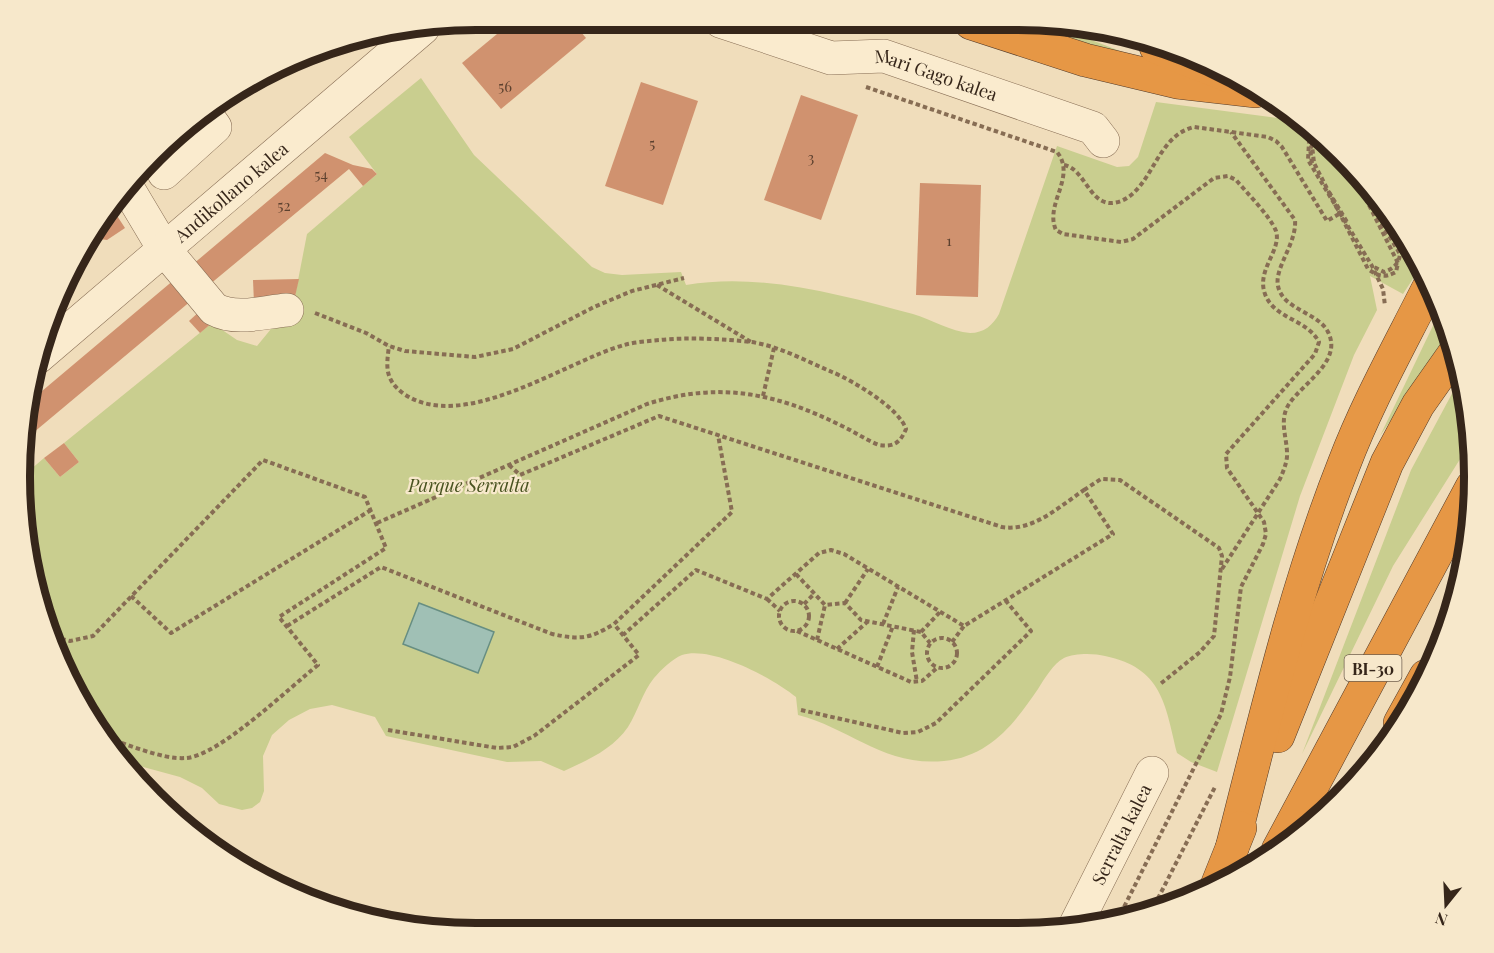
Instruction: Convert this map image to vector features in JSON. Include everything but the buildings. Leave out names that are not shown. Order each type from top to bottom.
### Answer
[{"type":"highway","points":[[993,30],[1085,60],[1177,82],[1239,89]]},
{"type":"highway","points":[[1232,848],[1282,655],[1310,558],[1357,433],[1425,295]]},
{"type":"highway","points":[[1401,342],[1430,305]]},
{"type":"highway","points":[[1222,873],[1383,472],[1418,405],[1449,360]]},
{"type":"highway","name":"BI-30","points":[[1288,832],[1463,505]]},
{"type":"street","name":"Mari Gago kalea","points":[[759,30],[831,58],[884,56],[1093,128],[1103,141]]},
{"type":"street","name":"Andikollano kalea","points":[[59,324],[164,249],[413,35]]},
{"type":"street","points":[[164,173],[215,127],[209,119]]},
{"type":"street","points":[[131,194],[164,249],[214,309],[225,315],[238,316],[287,310]]},
{"type":"street","name":"Serralta kalea","points":[[1079,919],[1152,773]]},
{"type":"path","points":[[855,83],[1056,152],[1064,165],[1052,216],[1056,230],[1063,234],[1121,242],[1133,239],[1220,175],[1236,180],[1275,229],[1275,245],[1263,276],[1265,294],[1276,310],[1316,336],[1319,348],[1226,454],[1227,468],[1258,512],[1266,534],[1259,555],[1241,587],[1229,683],[1221,714],[1122,910]]},
{"type":"path","points":[[1064,165],[1073,167],[1081,175],[1089,193],[1104,202],[1120,201],[1134,191],[1174,137],[1183,130],[1194,128],[1231,132],[1276,141],[1327,221],[1339,214]]},
{"type":"path","points":[[1221,569],[1286,466],[1287,455],[1283,425],[1285,412],[1290,403],[1322,367],[1332,348],[1330,334],[1324,325],[1290,302],[1278,288],[1278,280],[1294,238],[1295,220],[1231,132]]},
{"type":"path","points":[[1312,141],[1314,163],[1368,269],[1377,276],[1387,276],[1396,272],[1396,256],[1362,194]]},
{"type":"path","points":[[1308,160],[1309,142],[1312,141]]},
{"type":"path","points":[[1314,143],[1312,143],[1311,161],[1375,269],[1384,272],[1392,270],[1399,261],[1400,254],[1367,199]]},
{"type":"path","points":[[287,310],[315,313],[336,320],[389,346],[405,351],[452,355],[492,355],[538,338],[594,307],[656,284],[684,278]]},
{"type":"path","points":[[656,284],[751,342]]},
{"type":"path","points":[[377,523],[647,404],[680,393],[727,391],[763,396],[806,410],[879,445],[890,447],[897,444],[906,429],[896,413],[844,376],[774,348],[751,342],[662,339],[623,345],[492,397],[451,406],[431,405],[412,399],[397,388],[386,370],[389,346]]},
{"type":"path","points":[[763,396],[774,348]]},
{"type":"path","points":[[509,465],[520,475],[659,416],[1014,529],[1030,526],[1101,479],[1111,478],[1129,485],[1214,542],[1222,556],[1214,636],[1200,652],[1159,685]]},
{"type":"path","points":[[287,626],[381,567],[552,634],[571,638],[592,638],[614,624],[732,512],[717,435]]},
{"type":"path","points":[[61,639],[70,641],[93,636],[263,460],[364,497],[386,548],[279,617],[318,664],[222,743],[203,754],[186,758],[172,757],[117,741]]},
{"type":"path","points":[[952,642],[964,626],[1113,534],[1084,490]]},
{"type":"path","points":[[131,596],[171,633],[371,510]]},
{"type":"path","points":[[767,599],[819,554],[831,550],[868,568],[964,626]]},
{"type":"path","points":[[845,603],[868,568]]},
{"type":"path","points":[[623,635],[696,570],[767,599],[780,611]]},
{"type":"path","points":[[796,574],[825,605]]},
{"type":"path","points":[[883,624],[898,587]]},
{"type":"path","points":[[804,604],[814,594]]},
{"type":"path","points":[[801,710],[903,732],[918,732],[936,723],[1031,631],[1006,600]]},
{"type":"path","points":[[799,601],[804,604],[810,615],[809,621],[804,628],[789,631],[779,619],[780,611],[788,602],[799,601]]},
{"type":"path","points":[[825,605],[845,603]]},
{"type":"path","points":[[845,603],[861,620],[921,632],[930,643]]},
{"type":"path","points":[[817,640],[825,605]]},
{"type":"path","points":[[921,632],[940,612]]},
{"type":"path","points":[[837,649],[868,621]]},
{"type":"path","points":[[388,730],[497,748],[513,747],[534,736],[639,655],[614,624]]},
{"type":"path","points":[[877,667],[893,626]]},
{"type":"path","points":[[914,630],[912,652],[917,682]]},
{"type":"path","points":[[797,631],[877,667],[917,682]]},
{"type":"path","points":[[940,638],[952,642],[956,658],[952,665],[945,669],[930,664],[926,656],[930,643],[940,638]]},
{"type":"path","points":[[917,682],[937,668]]},
{"type":"green space","points":[[1022,30],[1076,34],[1180,74]]},
{"type":"green space","name":"Parque Serralta","points":[[421,78],[474,155],[592,267],[605,273],[622,275],[681,272],[686,285],[743,281],[801,288],[913,314],[970,333],[980,332],[987,328],[999,314],[1057,146],[1117,167],[1129,166],[1138,157],[1156,102],[1285,119],[1312,141],[1353,182],[1389,228],[1416,275],[1403,294],[1370,276],[1377,310],[1354,355],[1300,496],[1217,772],[1191,762],[1177,753],[1164,704],[1150,679],[1139,669],[1105,656],[1078,654],[1064,658],[1056,664],[1010,726],[975,753],[944,761],[923,761],[885,753],[817,721],[798,715],[796,697],[773,681],[725,659],[695,653],[678,657],[657,675],[646,690],[628,727],[615,742],[591,758],[564,771],[541,761],[507,762],[386,736],[375,717],[332,705],[310,709],[289,720],[272,735],[263,756],[264,791],[260,802],[252,808],[242,810],[219,804],[202,788],[180,777],[136,765],[105,725],[76,674],[45,592],[34,535],[30,470],[44,458],[60,477],[79,462],[64,443],[212,323],[237,340],[257,346],[294,301],[307,234],[377,174],[349,137]]},
{"type":"green space","points":[[1435,321],[1443,344],[1380,436]]},
{"type":"green space","points":[[1455,388],[1463,454],[1393,566],[1302,754],[1411,470]]},
{"type":"water","points":[[419,603],[494,632],[478,673],[403,644]]}]
